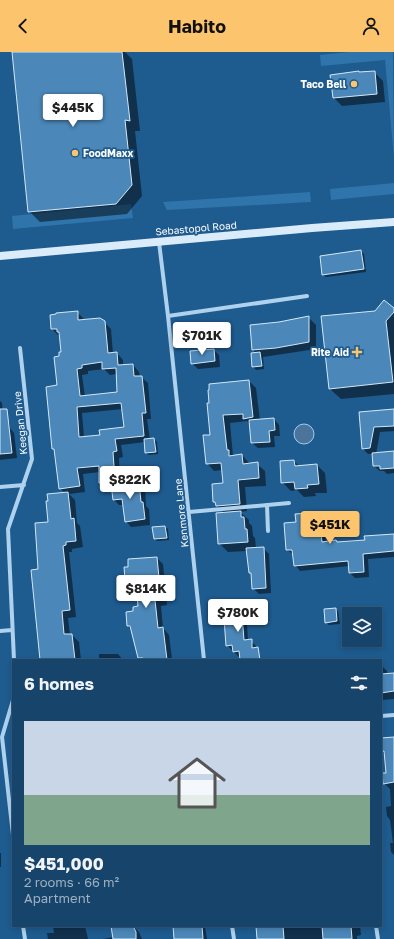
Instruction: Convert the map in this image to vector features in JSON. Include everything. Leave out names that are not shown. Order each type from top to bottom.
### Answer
[{"type":"main road","name":"Sebastopol Road","points":[[0,256],[394,222]]},
{"type":"street","name":"Kenmore Lane","points":[[159,242],[204,659]]},
{"type":"street","points":[[168,316],[307,296]]},
{"type":"street","name":"Keegan Drive","points":[[14,659],[8,529],[32,459],[20,348]]},
{"type":"street","points":[[0,487],[24,485]]},
{"type":"street","points":[[189,512],[290,503]]},
{"type":"street","points":[[267,505],[268,531]]},
{"type":"street","points":[[0,631],[12,630]]},
{"type":"street","points":[[12,703],[2,736],[12,826]]},
{"type":"street","points":[[382,716],[394,715]]},
{"type":"street","points":[[23,927],[25,939]]},
{"type":"street","points":[[232,927],[234,939]]},
{"type":"street","points":[[376,927],[378,939]]},
{"type":"shaded area","points":[[349,52],[393,52],[394,158],[385,60],[321,66],[320,55]]},
{"type":"shaded area","points":[[394,183],[394,194],[331,200],[330,189]]},
{"type":"shaded area","points":[[310,192],[311,202],[167,210],[163,202]]},
{"type":"shaded area","points":[[131,204],[133,218],[13,229],[12,216]]},
{"type":"shaded area","points":[[304,424],[311,427],[314,434],[311,441],[304,444],[297,441],[294,434],[297,427]]},
{"type":"building","name":"FoodMaxx","points":[[12,52],[122,52],[130,121],[125,120],[132,185],[116,204],[28,212]]},
{"type":"building","name":"Taco Bell","points":[[359,71],[375,71],[377,94],[333,98],[330,75]]},
{"type":"building","points":[[361,250],[364,269],[322,275],[320,256]]},
{"type":"building","name":"Rite Aid","points":[[384,300],[394,308],[394,312],[386,321],[393,382],[329,389],[321,316],[375,311]]},
{"type":"building","points":[[78,311],[78,320],[100,318],[105,321],[108,353],[117,352],[118,365],[133,364],[134,376],[142,376],[146,413],[142,413],[144,436],[115,439],[117,451],[113,452],[115,481],[99,483],[99,466],[77,468],[80,486],[59,489],[54,449],[52,449],[46,387],[57,385],[54,357],[59,356],[59,352],[61,352],[59,332],[57,332],[57,329],[51,329],[50,315]],"holes":[[[102,362],[102,369],[116,368],[117,392],[80,396],[77,369],[82,368],[82,365]],[[121,403],[124,427],[99,430],[100,435],[79,437],[77,407]]]},
{"type":"building","points":[[309,316],[309,342],[276,348],[252,350],[250,325],[279,322]]},
{"type":"building","points":[[214,349],[215,361],[191,364],[190,351]]},
{"type":"building","points":[[260,352],[262,366],[252,367],[251,353]]},
{"type":"building","points":[[249,380],[253,417],[243,419],[243,414],[223,415],[229,456],[242,454],[243,464],[258,462],[259,478],[238,480],[240,504],[216,506],[215,502],[213,502],[212,484],[223,483],[221,463],[206,464],[203,435],[210,435],[207,403],[209,403],[209,384]]},
{"type":"building","points":[[0,409],[7,409],[12,453],[0,454]]},
{"type":"building","points":[[394,409],[394,426],[374,427],[370,448],[362,449],[359,412]]},
{"type":"building","points":[[274,418],[275,430],[269,431],[270,442],[251,443],[249,420]]},
{"type":"building","points":[[154,438],[156,452],[145,453],[144,439]]},
{"type":"building","points":[[394,451],[394,468],[380,469],[380,466],[373,466],[372,453]]},
{"type":"building","points":[[294,460],[295,466],[317,464],[319,484],[307,485],[308,488],[295,489],[294,482],[281,483],[280,461]]},
{"type":"building","points":[[139,482],[141,502],[143,502],[145,519],[125,522],[122,499],[113,500],[111,484]]},
{"type":"building","points":[[68,492],[71,519],[74,518],[76,541],[66,542],[66,545],[63,546],[70,610],[62,611],[64,634],[72,634],[75,659],[40,659],[31,570],[38,569],[35,523],[48,522],[46,501],[48,501],[47,494]]},
{"type":"building","points":[[241,511],[241,517],[244,517],[245,529],[247,529],[248,542],[218,544],[216,513]]},
{"type":"building","points":[[308,513],[308,516],[319,514],[322,542],[336,540],[337,542],[365,540],[364,536],[394,534],[394,551],[363,554],[364,572],[349,573],[348,561],[294,566],[292,550],[286,550],[284,523],[296,522],[295,514]]},
{"type":"building","points":[[165,526],[167,538],[154,539],[152,527]]},
{"type":"building","points":[[264,547],[266,588],[252,589],[251,573],[249,573],[246,548]]},
{"type":"building","points":[[157,557],[161,599],[155,600],[158,628],[163,627],[167,659],[138,658],[130,626],[127,626],[126,612],[133,611],[133,607],[138,606],[135,580],[125,580],[124,567],[128,567],[128,559]]},
{"type":"building","points":[[241,602],[244,640],[252,639],[252,648],[258,647],[260,659],[240,659],[239,651],[233,652],[232,645],[226,646],[223,604]]},
{"type":"building","points":[[336,608],[337,621],[325,623],[324,609]]},
{"type":"building","points":[[394,673],[394,691],[382,693],[382,674]]},
{"type":"building","points":[[394,737],[394,782],[383,784],[382,773],[386,773],[384,751],[382,752],[382,738]]},
{"type":"building","points":[[111,927],[134,927],[136,932],[136,939],[113,939]]},
{"type":"building","points":[[173,927],[202,927],[203,939],[174,939]]},
{"type":"building","points":[[256,927],[283,927],[284,939],[257,939]]},
{"type":"building","points":[[322,927],[351,927],[352,939],[323,939]]},
{"type":"place","name":"Taco Bell","points":[[354,84]]},
{"type":"place","name":"FoodMaxx","points":[[75,153]]},
{"type":"place","name":"Rite Aid","points":[[357,352]]}]
